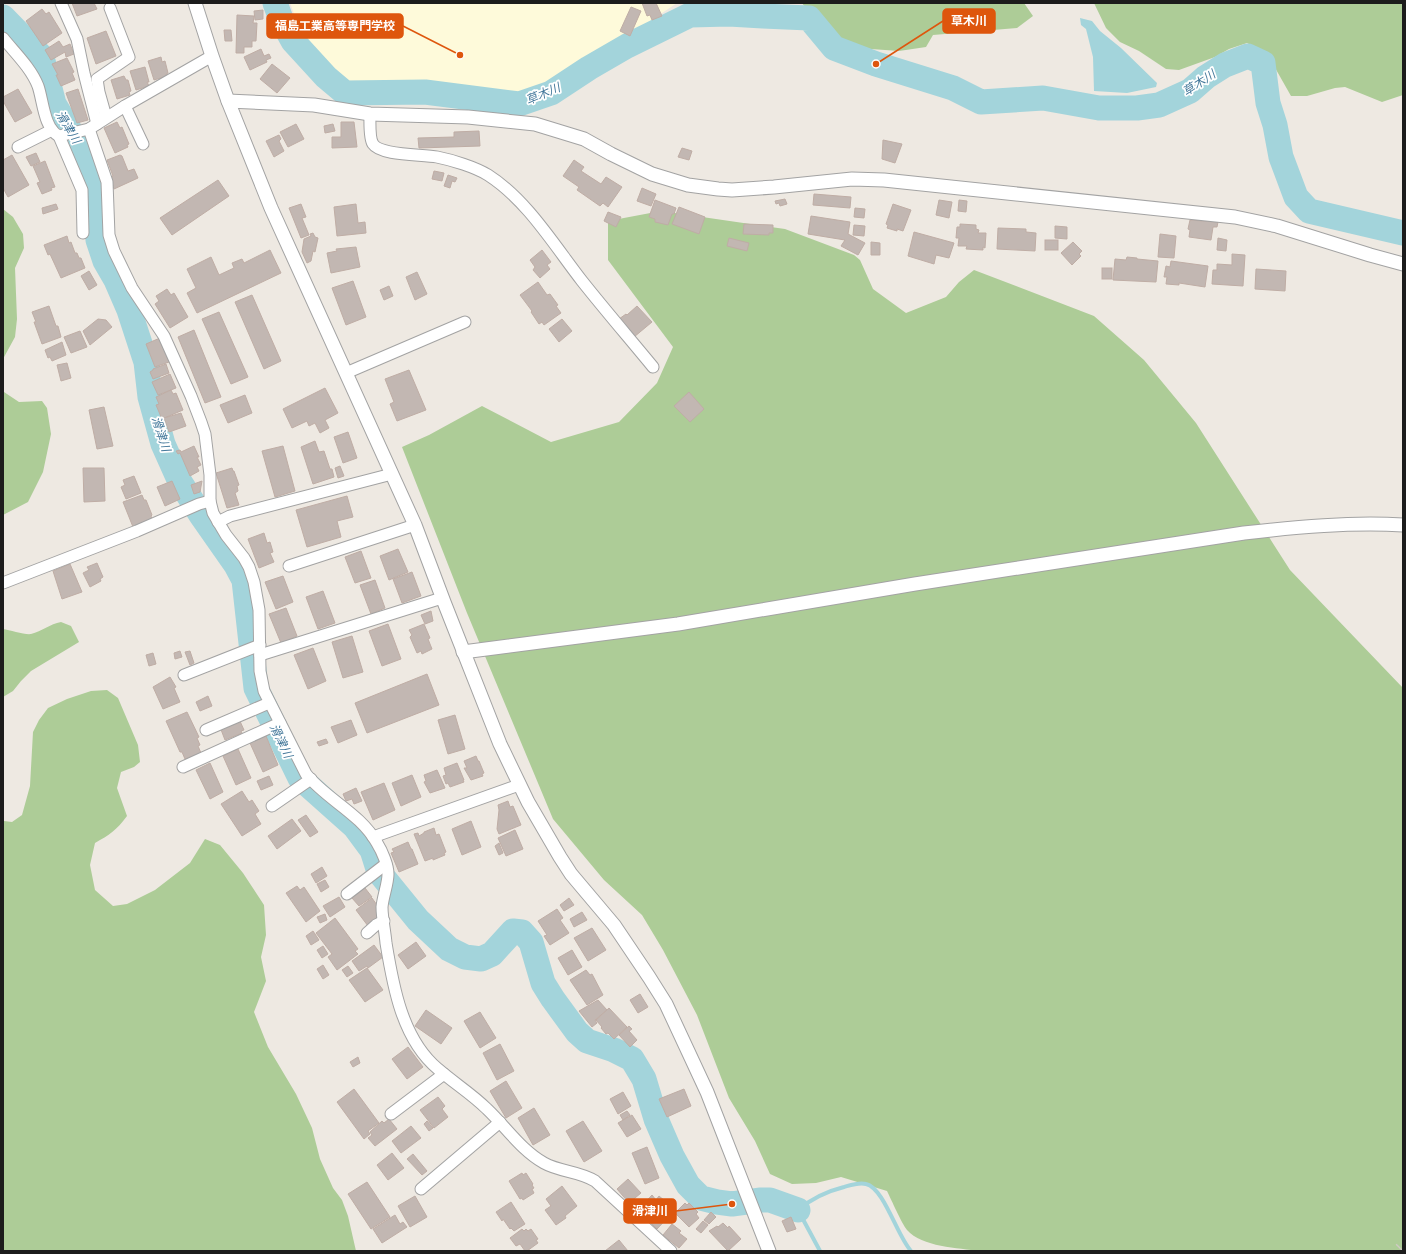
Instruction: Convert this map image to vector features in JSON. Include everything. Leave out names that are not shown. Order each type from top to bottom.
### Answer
[{"type":"street","points":[[61,3],[77,39],[106,182],[109,235],[114,251],[132,288],[164,336],[191,396],[205,434],[210,475],[210,501],[213,513],[244,558],[254,582],[259,610],[260,671],[264,691],[306,774],[322,790],[353,814],[378,844],[386,864],[388,874],[382,908],[388,954],[394,983],[407,1025],[425,1055],[444,1074],[482,1104],[526,1150],[543,1163],[559,1170],[586,1176],[595,1180],[671,1251]]},
{"type":"street","points":[[195,3],[228,100],[271,208],[415,525],[442,598],[500,744],[519,785],[539,822],[571,874],[614,925],[666,1004],[707,1092],[769,1251]]},
{"type":"street","points":[[94,125],[99,92],[97,79],[129,57],[110,8]]},
{"type":"street","points":[[3,38],[30,71],[38,86],[45,114],[58,134],[82,190],[83,233]]},
{"type":"street","points":[[18,147],[58,134],[94,125],[212,56]]},
{"type":"street","points":[[228,100],[314,105],[370,114],[468,117],[535,124],[584,139],[652,174],[688,185],[718,189],[732,190],[852,179],[884,180],[1235,217],[1278,226],[1403,264]]},
{"type":"street","points":[[125,106],[143,144]]},
{"type":"street","points":[[370,114],[373,144],[379,149],[391,152],[437,157],[472,167],[488,175],[514,196],[525,207],[583,282],[653,367]]},
{"type":"street","points":[[346,373],[465,322]]},
{"type":"street","points":[[218,522],[230,516],[392,474]]},
{"type":"street","points":[[3,583],[137,531],[199,504],[210,501]]},
{"type":"street","points":[[463,652],[678,624],[937,581],[1244,533],[1297,527],[1374,524],[1403,525]]},
{"type":"street","points":[[289,566],[415,525]]},
{"type":"street","points":[[184,675],[260,650],[442,598]]},
{"type":"street","points":[[206,730],[269,703]]},
{"type":"street","points":[[183,767],[280,723]]},
{"type":"street","points":[[272,806],[311,779]]},
{"type":"street","points":[[373,837],[519,785]]},
{"type":"street","points":[[347,894],[386,864]]},
{"type":"street","points":[[367,933],[376,925],[384,921]]},
{"type":"street","points":[[391,1114],[444,1074]]},
{"type":"street","points":[[421,1189],[500,1122]]},
{"type":"shaded area","points":[[290,3],[677,3],[548,89],[519,97],[345,81],[300,30]]},
{"type":"green space","points":[[802,3],[1024,3],[1033,16],[1017,28],[933,35],[926,47],[899,51],[843,47],[818,25]]},
{"type":"green space","points":[[1094,3],[1403,3],[1403,95],[1382,102],[1345,87],[1335,88],[1307,96],[1291,96],[1274,66],[1254,47],[1247,43],[1229,49],[1215,57],[1179,70],[1166,69],[1139,51],[1120,42],[1106,28]]},
{"type":"green space","points":[[3,209],[13,217],[23,234],[24,248],[15,268],[17,319],[15,337],[3,359]]},
{"type":"green space","points":[[661,211],[785,229],[854,255],[860,260],[873,289],[906,313],[946,297],[959,282],[974,270],[1094,316],[1144,360],[1196,423],[1290,570],[1403,688],[1403,1251],[980,1251],[961,1249],[941,1246],[914,1236],[907,1230],[899,1217],[887,1191],[841,1177],[816,1183],[792,1184],[770,1174],[755,1141],[729,1098],[697,1015],[663,950],[642,915],[604,880],[553,819],[467,613],[402,447],[429,435],[482,406],[551,442],[619,422],[657,383],[673,347],[608,260],[608,221]]},
{"type":"green space","points":[[3,384],[4,392],[19,402],[42,401],[47,408],[51,434],[43,472],[28,502],[3,515]]},
{"type":"green space","points":[[61,622],[71,626],[79,642],[31,671],[13,691],[3,697],[3,629],[31,634]]},
{"type":"green space","points":[[107,690],[118,698],[138,745],[140,762],[134,767],[121,772],[117,788],[127,816],[112,832],[95,843],[90,865],[95,890],[113,906],[127,904],[155,890],[190,863],[205,839],[220,845],[243,873],[264,905],[266,935],[261,957],[266,981],[254,1012],[268,1047],[296,1094],[312,1128],[320,1159],[333,1188],[342,1200],[348,1216],[356,1251],[3,1251],[3,819],[4,821],[12,822],[22,815],[30,786],[33,732],[39,720],[48,708],[67,699],[91,691]]},
{"type":"water","points":[[1080,18],[1092,21],[1100,31],[1121,48],[1157,83],[1156,87],[1127,93],[1094,91],[1093,57],[1086,29],[1081,25]]},
{"type":"building","points":[[72,3],[94,3],[97,9],[77,16]]},
{"type":"building","points":[[642,3],[656,3],[662,16],[652,20],[650,15],[647,16]]},
{"type":"building","points":[[631,7],[641,11],[630,36],[620,31]]},
{"type":"building","points":[[42,9],[46,14],[49,12],[62,33],[43,46],[26,21]]},
{"type":"building","points":[[263,10],[263,19],[255,20],[254,11]]},
{"type":"building","points":[[237,15],[254,16],[253,23],[257,23],[256,41],[252,41],[252,47],[244,47],[244,53],[236,53]]},
{"type":"building","points":[[224,30],[231,30],[232,41],[225,41]]},
{"type":"building","points":[[106,31],[116,56],[96,64],[87,38]]},
{"type":"building","points":[[59,41],[63,47],[70,44],[74,54],[66,57],[65,52],[51,60],[45,50]]},
{"type":"building","points":[[261,49],[264,56],[269,54],[271,58],[266,60],[267,62],[250,70],[244,57]]},
{"type":"building","points":[[161,57],[162,62],[165,61],[168,73],[166,74],[167,76],[154,80],[148,61]]},
{"type":"building","points":[[67,58],[74,72],[72,73],[75,80],[61,86],[56,75],[58,75],[52,64]]},
{"type":"building","points":[[272,64],[290,78],[277,93],[260,79]]},
{"type":"building","points":[[145,67],[149,86],[136,90],[130,71]]},
{"type":"building","points":[[124,76],[126,80],[128,80],[131,91],[129,92],[130,95],[117,99],[111,80]]},
{"type":"building","points":[[18,89],[32,113],[15,122],[3,101],[3,97]]},
{"type":"building","points":[[78,89],[88,120],[77,123],[66,93]]},
{"type":"building","points":[[117,122],[120,128],[122,127],[129,144],[127,145],[128,147],[115,153],[104,128]]},
{"type":"building","points":[[341,122],[354,122],[357,147],[332,148],[332,137],[341,137]]},
{"type":"building","points":[[296,124],[304,139],[288,147],[280,132]]},
{"type":"building","points":[[333,124],[335,131],[325,133],[324,126]]},
{"type":"building","points":[[479,131],[480,146],[419,148],[418,138],[454,137],[454,132]]},
{"type":"building","points":[[279,135],[281,139],[279,141],[284,151],[274,157],[266,141]]},
{"type":"building","points":[[883,140],[902,144],[895,163],[882,159]]},
{"type":"building","points":[[682,148],[692,151],[689,160],[678,157]]},
{"type":"building","points":[[36,153],[40,162],[31,166],[26,157]]},
{"type":"building","points":[[12,155],[29,185],[8,197],[3,188],[3,160]]},
{"type":"building","points":[[120,155],[122,156],[128,171],[134,169],[138,178],[114,189],[110,177],[113,176],[107,160]]},
{"type":"building","points":[[574,160],[584,167],[581,171],[601,184],[606,177],[622,187],[608,207],[603,203],[600,206],[577,190],[579,187],[563,176]]},
{"type":"building","points":[[45,161],[55,187],[51,188],[52,190],[42,194],[37,183],[40,182],[33,166]]},
{"type":"building","points":[[434,171],[444,173],[442,181],[432,179]]},
{"type":"building","points":[[448,175],[457,178],[455,182],[452,181],[450,188],[444,186]]},
{"type":"building","points":[[218,180],[229,196],[172,235],[160,218]]},
{"type":"building","points":[[642,188],[656,194],[651,206],[637,201]]},
{"type":"building","points":[[814,194],[851,197],[850,208],[813,205]]},
{"type":"building","points":[[785,199],[787,204],[780,206],[779,203],[776,204],[775,201]]},
{"type":"building","points":[[655,200],[676,208],[668,225],[655,222],[655,219],[649,217]]},
{"type":"building","points":[[939,200],[952,202],[949,218],[936,215]]},
{"type":"building","points":[[959,200],[967,201],[966,212],[958,211]]},
{"type":"building","points":[[56,204],[58,209],[43,214],[42,208]]},
{"type":"building","points":[[301,204],[306,217],[302,218],[309,235],[301,238],[289,208]]},
{"type":"building","points":[[356,204],[358,223],[365,222],[366,233],[337,236],[334,207]]},
{"type":"building","points":[[893,204],[911,210],[903,231],[887,228],[888,225],[886,224]]},
{"type":"building","points":[[679,207],[705,217],[699,234],[672,224]]},
{"type":"building","points":[[855,208],[865,209],[864,218],[854,217]]},
{"type":"building","points":[[608,212],[621,217],[616,227],[604,221]]},
{"type":"building","points":[[811,216],[850,222],[848,234],[865,243],[858,255],[841,246],[845,240],[808,234]]},
{"type":"building","points":[[1190,220],[1218,222],[1217,227],[1213,227],[1211,240],[1189,237],[1190,230],[1188,229]]},
{"type":"building","points":[[744,224],[773,225],[773,233],[769,233],[769,235],[743,234]]},
{"type":"building","points":[[960,224],[976,225],[976,229],[979,230],[978,233],[986,233],[985,248],[983,247],[983,250],[966,249],[967,246],[958,246],[959,238],[956,238],[957,227],[960,227]]},
{"type":"building","points":[[854,225],[865,226],[864,236],[853,235]]},
{"type":"building","points":[[1055,226],[1067,227],[1067,239],[1055,238]]},
{"type":"building","points":[[998,228],[1026,229],[1026,232],[1036,233],[1035,251],[997,249]]},
{"type":"building","points":[[914,232],[954,243],[949,258],[936,255],[934,264],[908,256]]},
{"type":"building","points":[[313,233],[315,237],[318,238],[315,252],[313,251],[311,261],[307,263],[302,252],[304,239],[311,236],[310,234]]},
{"type":"building","points":[[1160,234],[1176,236],[1174,258],[1158,257]]},
{"type":"building","points":[[67,236],[69,243],[71,242],[75,253],[77,253],[79,258],[81,258],[85,268],[61,278],[50,254],[48,255],[44,245]]},
{"type":"building","points":[[729,238],[749,243],[747,251],[727,246]]},
{"type":"building","points":[[1218,238],[1227,240],[1226,251],[1217,250]]},
{"type":"building","points":[[1045,240],[1058,240],[1058,250],[1045,250]]},
{"type":"building","points":[[871,242],[880,243],[880,255],[871,255]]},
{"type":"building","points":[[1073,242],[1082,251],[1079,254],[1081,256],[1072,265],[1061,253]]},
{"type":"building","points":[[356,247],[360,267],[331,273],[327,253],[337,251],[336,249]]},
{"type":"building","points":[[270,250],[281,273],[197,313],[187,293],[196,288],[187,269],[211,257],[219,275],[234,268],[232,263],[242,259],[244,263]]},
{"type":"building","points":[[542,250],[551,262],[547,265],[550,269],[540,278],[533,270],[535,267],[530,260]]},
{"type":"building","points":[[1232,254],[1245,255],[1243,286],[1212,284],[1213,270],[1217,270],[1217,264],[1232,265]]},
{"type":"building","points":[[1127,257],[1158,261],[1156,282],[1113,280],[1115,259],[1126,260]]},
{"type":"building","points":[[1171,261],[1208,266],[1205,287],[1179,283],[1179,285],[1166,284],[1167,277],[1164,277],[1166,266],[1170,267]]},
{"type":"building","points":[[1102,268],[1112,268],[1112,279],[1102,279]]},
{"type":"building","points":[[1256,269],[1286,271],[1285,291],[1255,289]]},
{"type":"building","points":[[89,271],[97,285],[89,290],[81,276]]},
{"type":"building","points":[[417,272],[427,294],[415,300],[406,277]]},
{"type":"building","points":[[353,281],[366,317],[346,325],[332,288]]},
{"type":"building","points":[[538,282],[547,295],[550,294],[558,305],[556,306],[561,313],[544,325],[542,322],[539,324],[531,312],[532,311],[520,295]]},
{"type":"building","points":[[389,286],[393,296],[384,300],[380,290]]},
{"type":"building","points":[[167,289],[171,295],[174,293],[188,317],[170,328],[155,304],[159,301],[156,296]]},
{"type":"building","points":[[252,295],[281,361],[264,369],[235,302]]},
{"type":"building","points":[[49,306],[61,337],[42,344],[32,312]]},
{"type":"building","points":[[637,306],[652,322],[634,337],[619,319],[626,314],[627,315]]},
{"type":"building","points":[[219,312],[248,377],[231,384],[202,319]]},
{"type":"building","points":[[98,319],[106,320],[112,327],[90,345],[83,331]]},
{"type":"building","points":[[562,319],[572,331],[559,342],[549,329]]},
{"type":"building","points":[[194,330],[221,397],[205,403],[178,337]]},
{"type":"building","points":[[80,331],[87,347],[71,353],[64,337]]},
{"type":"building","points":[[160,338],[169,362],[155,367],[146,344]]},
{"type":"building","points":[[62,342],[66,355],[52,361],[50,357],[48,358],[45,350]]},
{"type":"building","points":[[67,363],[71,378],[61,381],[57,365]]},
{"type":"building","points":[[166,364],[169,373],[153,379],[150,372],[153,369]]},
{"type":"building","points":[[409,370],[426,410],[397,421],[390,404],[394,402],[385,379]]},
{"type":"building","points":[[170,374],[176,388],[158,395],[152,382]]},
{"type":"building","points":[[325,388],[338,413],[325,420],[329,428],[320,433],[315,423],[309,426],[307,421],[292,428],[283,409]]},
{"type":"building","points":[[171,390],[173,394],[176,393],[183,410],[162,419],[156,405],[159,404],[156,397]]},
{"type":"building","points":[[689,392],[704,409],[690,422],[674,406]]},
{"type":"building","points":[[245,395],[252,413],[228,423],[220,405]]},
{"type":"building","points":[[104,407],[113,446],[97,449],[89,410]]},
{"type":"building","points":[[181,413],[186,426],[169,432],[164,418]]},
{"type":"building","points":[[348,432],[357,458],[343,463],[334,437]]},
{"type":"building","points":[[315,441],[319,452],[324,451],[334,477],[313,484],[301,447]]},
{"type":"building","points":[[194,446],[201,465],[197,467],[199,471],[190,476],[180,453],[178,454],[176,451],[180,450],[181,452]]},
{"type":"building","points":[[283,446],[295,491],[275,497],[262,451]]},
{"type":"building","points":[[340,466],[344,476],[338,478],[335,468]]},
{"type":"building","points":[[83,468],[104,468],[105,501],[84,502]]},
{"type":"building","points":[[232,468],[239,485],[237,486],[238,491],[235,493],[239,505],[227,508],[216,473]]},
{"type":"building","points":[[134,476],[141,493],[126,499],[121,487],[125,485],[123,480]]},
{"type":"building","points":[[172,481],[180,499],[165,506],[157,487]]},
{"type":"building","points":[[202,481],[200,492],[194,494],[191,485]]},
{"type":"building","points":[[142,495],[144,500],[146,500],[152,515],[152,519],[133,527],[123,502]]},
{"type":"building","points":[[347,496],[353,517],[337,521],[341,537],[307,547],[296,510]]},
{"type":"building","points":[[264,533],[267,543],[270,542],[273,552],[270,553],[274,562],[259,568],[248,539]]},
{"type":"building","points":[[398,549],[408,572],[389,580],[380,556]]},
{"type":"building","points":[[361,551],[371,578],[355,583],[345,557]]},
{"type":"building","points":[[97,563],[103,577],[100,579],[101,581],[90,587],[83,573],[89,570],[87,567]]},
{"type":"building","points":[[70,564],[82,592],[62,599],[53,571]]},
{"type":"building","points":[[412,572],[421,596],[402,603],[393,579]]},
{"type":"building","points":[[283,576],[293,602],[276,609],[265,582]]},
{"type":"building","points":[[375,580],[385,608],[371,614],[360,585]]},
{"type":"building","points":[[323,591],[335,623],[318,629],[306,597]]},
{"type":"building","points":[[286,608],[297,636],[281,643],[269,614]]},
{"type":"building","points":[[431,611],[433,621],[425,624],[421,615]]},
{"type":"building","points":[[388,624],[401,659],[382,666],[369,631]]},
{"type":"building","points":[[424,624],[430,638],[428,639],[432,649],[422,654],[421,651],[417,653],[410,637],[412,635],[409,630]]},
{"type":"building","points":[[352,636],[363,672],[343,678],[332,642]]},
{"type":"building","points":[[313,648],[326,681],[308,689],[294,655]]},
{"type":"building","points":[[180,651],[182,657],[175,659],[174,653]]},
{"type":"building","points":[[190,651],[194,663],[190,665],[185,652]]},
{"type":"building","points":[[153,653],[156,664],[149,666],[146,655]]},
{"type":"building","points":[[427,674],[439,705],[367,733],[355,703]]},
{"type":"building","points":[[170,677],[176,687],[174,688],[180,702],[163,709],[153,687]]},
{"type":"building","points":[[208,696],[212,706],[200,711],[196,702]]},
{"type":"building","points":[[187,712],[199,737],[197,738],[200,745],[198,746],[201,753],[185,759],[182,752],[180,752],[166,721]]},
{"type":"building","points":[[455,715],[465,749],[448,754],[438,720]]},
{"type":"building","points":[[239,719],[244,730],[241,731],[242,733],[225,740],[220,727]]},
{"type":"building","points":[[351,720],[357,735],[338,743],[331,727]]},
{"type":"building","points":[[266,736],[278,765],[263,772],[250,743]]},
{"type":"building","points":[[326,739],[328,743],[319,746],[317,742]]},
{"type":"building","points":[[238,749],[251,778],[236,785],[223,756]]},
{"type":"building","points":[[476,756],[484,773],[482,774],[483,776],[471,780],[464,768],[467,768],[464,761]]},
{"type":"building","points":[[210,763],[223,792],[210,799],[196,770]]},
{"type":"building","points":[[457,763],[464,782],[450,787],[448,783],[446,784],[443,776],[446,775],[444,768]]},
{"type":"building","points":[[437,770],[445,788],[430,793],[424,782],[426,781],[424,775]]},
{"type":"building","points":[[412,775],[421,797],[401,806],[392,783]]},
{"type":"building","points":[[269,776],[273,785],[261,790],[257,781]]},
{"type":"building","points":[[384,783],[395,810],[373,820],[361,792]]},
{"type":"building","points":[[356,788],[362,801],[354,804],[352,799],[346,801],[343,794]]},
{"type":"building","points":[[242,791],[249,802],[252,800],[259,811],[255,814],[261,824],[242,836],[221,804]]},
{"type":"building","points":[[508,801],[510,807],[513,806],[521,825],[499,834],[497,829],[499,810],[498,805]]},
{"type":"building","points":[[306,815],[318,832],[310,837],[298,820]]},
{"type":"building","points":[[292,819],[301,831],[277,849],[268,836]]},
{"type":"building","points":[[471,821],[481,847],[462,855],[452,829]]},
{"type":"building","points":[[434,828],[436,835],[439,834],[446,852],[444,853],[445,855],[433,860],[433,858],[425,861],[414,834],[418,833],[419,836]]},
{"type":"building","points":[[515,830],[523,849],[506,856],[498,838]]},
{"type":"building","points":[[408,842],[418,864],[399,872],[391,853],[394,852],[392,849]]},
{"type":"building","points":[[499,843],[503,853],[499,855],[495,846]]},
{"type":"building","points":[[322,867],[327,876],[316,883],[311,874]]},
{"type":"building","points":[[325,880],[329,887],[321,892],[317,884]]},
{"type":"building","points":[[297,886],[300,890],[304,887],[320,911],[306,922],[286,893]]},
{"type":"building","points":[[365,888],[372,897],[359,906],[352,898]]},
{"type":"building","points":[[339,897],[345,907],[330,917],[323,906]]},
{"type":"building","points":[[372,898],[379,908],[376,910],[380,915],[368,926],[356,910]]},
{"type":"building","points":[[569,898],[574,905],[564,911],[560,905]]},
{"type":"building","points":[[557,909],[563,918],[560,920],[569,933],[550,945],[544,936],[547,935],[538,921]]},
{"type":"building","points":[[582,912],[587,920],[574,927],[570,919]]},
{"type":"building","points":[[325,914],[327,920],[320,923],[317,917]]},
{"type":"building","points":[[335,918],[358,949],[355,951],[358,954],[337,970],[328,957],[332,954],[316,933]]},
{"type":"building","points":[[592,928],[606,950],[588,961],[574,938]]},
{"type":"building","points":[[313,931],[319,940],[311,945],[306,936]]},
{"type":"building","points":[[416,942],[426,956],[408,969],[398,955]]},
{"type":"building","points":[[374,945],[383,957],[368,968],[367,966],[359,971],[352,961]]},
{"type":"building","points":[[323,946],[328,954],[322,958],[317,950]]},
{"type":"building","points":[[572,950],[582,967],[568,975],[558,958]]},
{"type":"building","points":[[323,965],[329,975],[323,979],[317,969]]},
{"type":"building","points":[[348,966],[353,973],[347,977],[342,970]]},
{"type":"building","points":[[367,968],[383,990],[365,1002],[349,980]]},
{"type":"building","points":[[586,970],[590,975],[592,974],[603,995],[587,1005],[570,980]]},
{"type":"building","points":[[640,994],[648,1007],[638,1013],[630,1000]]},
{"type":"building","points":[[598,1000],[607,1010],[595,1020],[597,1023],[592,1027],[579,1011]]},
{"type":"building","points":[[609,1008],[627,1027],[614,1039],[608,1033],[606,1034],[596,1020]]},
{"type":"building","points":[[426,1010],[452,1028],[441,1044],[415,1026]]},
{"type":"building","points":[[480,1012],[496,1038],[480,1048],[464,1021]]},
{"type":"building","points":[[629,1026],[632,1029],[629,1031],[637,1040],[630,1047],[619,1035]]},
{"type":"building","points":[[500,1044],[514,1071],[497,1080],[483,1053]]},
{"type":"building","points":[[408,1047],[423,1067],[407,1079],[392,1059]]},
{"type":"building","points":[[358,1057],[360,1063],[353,1067],[350,1062]]},
{"type":"building","points":[[506,1081],[522,1108],[506,1118],[490,1091]]},
{"type":"building","points":[[354,1089],[379,1123],[368,1131],[370,1134],[364,1139],[337,1102]]},
{"type":"building","points":[[684,1089],[691,1106],[667,1117],[659,1099]]},
{"type":"building","points":[[623,1092],[631,1106],[618,1114],[610,1099]]},
{"type":"building","points":[[438,1097],[445,1106],[442,1109],[448,1117],[434,1128],[420,1110]]},
{"type":"building","points":[[534,1108],[550,1135],[533,1145],[518,1118]]},
{"type":"building","points":[[627,1111],[630,1115],[623,1120],[620,1115]]},
{"type":"building","points":[[632,1115],[641,1129],[627,1137],[618,1123]]},
{"type":"building","points":[[389,1119],[397,1129],[375,1146],[368,1138],[372,1135],[370,1132],[382,1121],[384,1123]]},
{"type":"building","points":[[427,1121],[433,1128],[429,1131],[424,1124]]},
{"type":"building","points":[[583,1121],[602,1151],[584,1162],[566,1131]]},
{"type":"building","points":[[411,1126],[421,1138],[401,1153],[392,1141]]},
{"type":"building","points":[[647,1147],[659,1178],[645,1184],[632,1153]]},
{"type":"building","points":[[392,1153],[404,1168],[388,1180],[377,1165]]},
{"type":"building","points":[[413,1154],[427,1171],[422,1175],[407,1159]]},
{"type":"building","points":[[522,1173],[523,1175],[526,1173],[534,1188],[532,1189],[534,1193],[523,1200],[522,1198],[520,1199],[509,1181]]},
{"type":"building","points":[[628,1179],[641,1193],[629,1203],[617,1189]]},
{"type":"building","points":[[367,1182],[390,1217],[371,1229],[348,1194]]},
{"type":"building","points":[[562,1186],[577,1206],[565,1216],[566,1218],[556,1225],[545,1210],[551,1206],[546,1199]]},
{"type":"building","points":[[652,1195],[656,1200],[659,1196],[665,1201],[662,1204],[672,1213],[657,1229],[638,1210]]},
{"type":"building","points":[[415,1196],[427,1217],[410,1227],[398,1206]]},
{"type":"building","points":[[511,1202],[525,1224],[514,1231],[511,1228],[510,1229],[503,1219],[502,1221],[496,1212]]},
{"type":"building","points":[[685,1203],[687,1205],[689,1203],[698,1212],[696,1214],[699,1218],[689,1227],[675,1213]]},
{"type":"building","points":[[711,1212],[716,1217],[709,1224],[704,1220]]},
{"type":"building","points":[[395,1215],[400,1224],[403,1222],[407,1227],[382,1243],[373,1229]]},
{"type":"building","points":[[791,1217],[796,1229],[787,1232],[782,1221]]},
{"type":"building","points":[[703,1221],[708,1225],[701,1233],[696,1229]]},
{"type":"building","points":[[723,1223],[728,1228],[729,1226],[741,1239],[728,1251],[709,1231]]},
{"type":"building","points":[[672,1224],[681,1231],[679,1233],[687,1239],[679,1248],[663,1235]]},
{"type":"building","points":[[522,1229],[524,1231],[526,1229],[528,1231],[531,1229],[538,1239],[536,1240],[538,1243],[527,1251],[525,1251],[520,1244],[516,1246],[510,1238]]},
{"type":"building","points":[[619,1240],[628,1251],[605,1251]]},
{"type":"waterway","name":"草木川","points":[[275,3],[281,19],[293,41],[326,77],[345,93],[425,92],[519,104],[551,93],[589,68],[627,46],[690,15],[729,14],[809,18],[834,48],[876,64],[953,88],[981,102],[1043,98],[1099,108],[1137,108],[1159,105],[1190,91],[1206,77],[1225,65],[1248,56],[1263,63],[1268,103],[1275,125],[1281,157],[1296,197],[1309,211],[1403,233]]},
{"type":"waterway","name":"滑津川","points":[[3,17],[42,57],[54,104],[87,159],[91,173],[98,240],[105,261],[116,280],[129,310],[146,362],[150,397],[163,444],[180,482],[236,565],[244,580],[256,688],[300,778],[355,827],[372,850],[379,872],[418,920],[449,949],[465,957],[481,959],[492,954],[513,931],[522,932],[531,942],[543,983],[577,1032],[587,1041],[614,1050],[632,1059],[644,1079],[656,1119],[672,1156],[688,1185],[701,1198],[732,1204],[770,1200],[798,1210]]},
{"type":"waterway","points":[[820,1251],[798,1210],[808,1202],[826,1193],[849,1185],[861,1183],[873,1187],[879,1194],[911,1251]]},
{"type":"place","name":"福島工業高等専門学校","points":[[460,55]]},
{"type":"place","name":"草木川","points":[[876,64]]},
{"type":"place","name":"滑津川","points":[[732,1204]]}]
